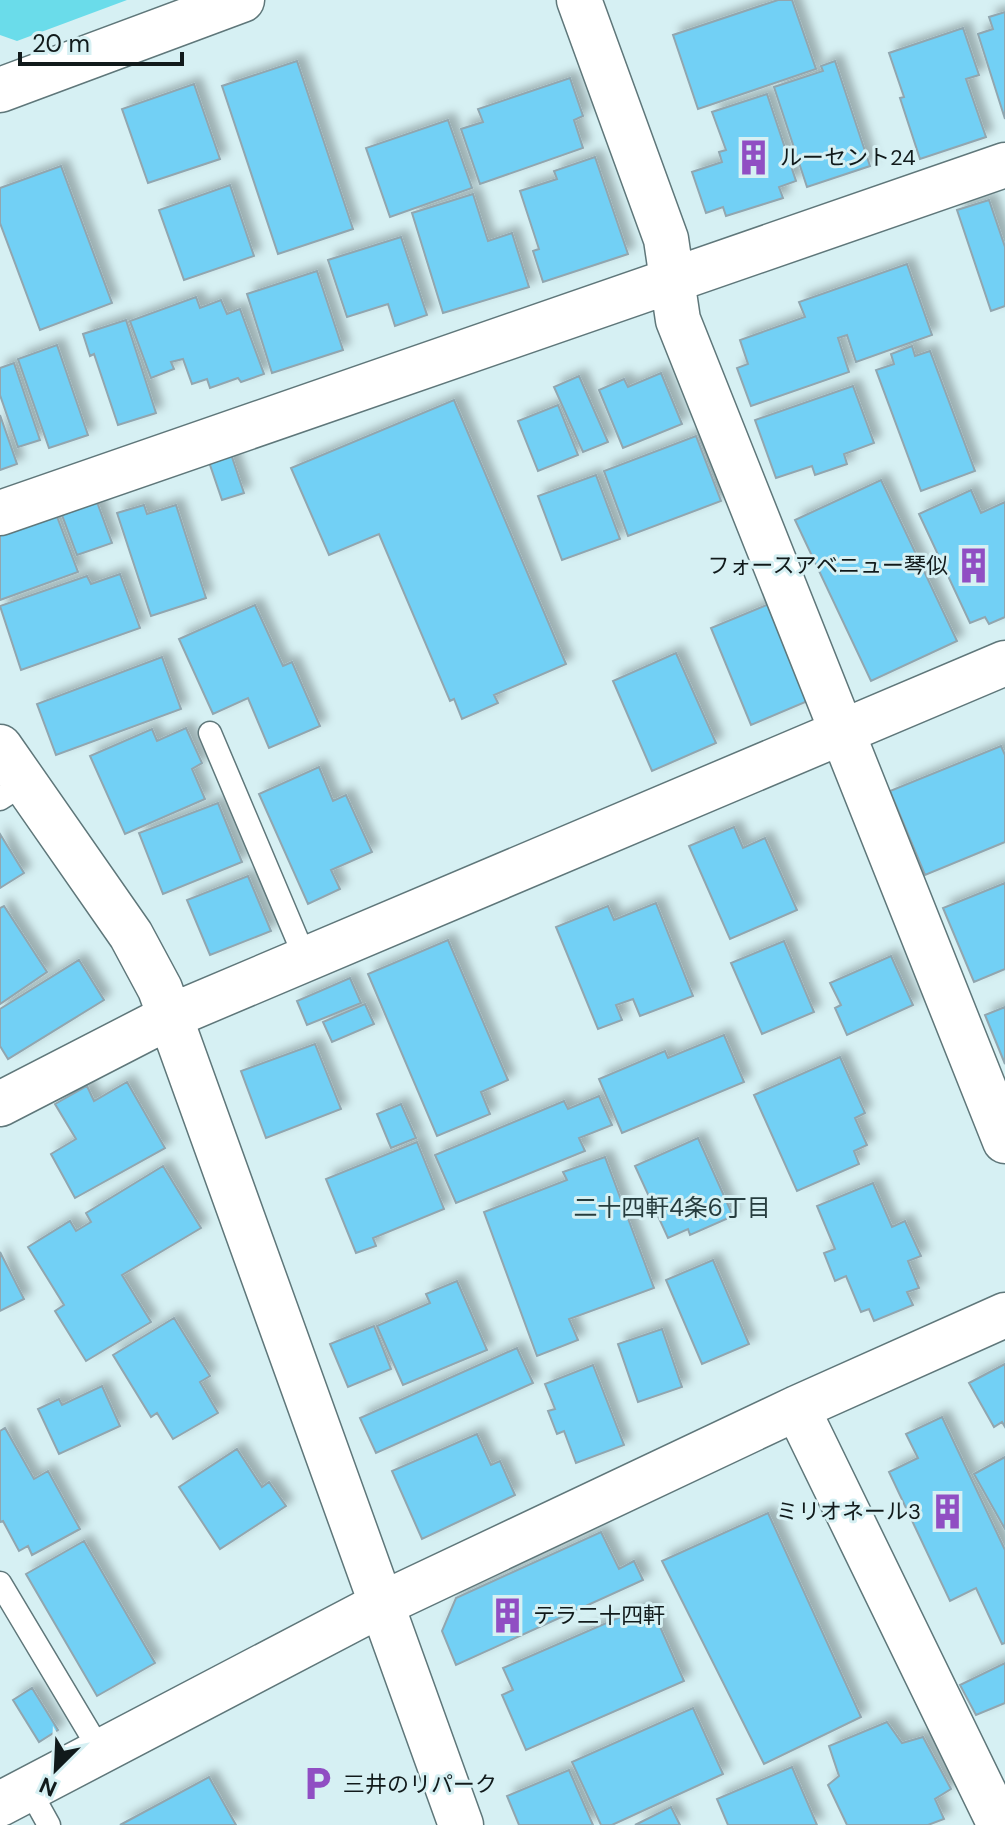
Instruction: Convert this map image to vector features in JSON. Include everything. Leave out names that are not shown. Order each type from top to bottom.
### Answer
[{"type":"street","points":[[0,90],[242,0]]},
{"type":"street","points":[[579,0],[666,239],[678,320],[1005,1141]]},
{"type":"street","points":[[0,513],[1005,165]]},
{"type":"street","points":[[0,1104],[169,1017],[1005,663]]},
{"type":"street","points":[[0,747],[12,791],[131,935],[160,989],[461,1825]]},
{"type":"street","points":[[26,1806],[101,1752],[380,1605],[797,1408],[1005,1315]]},
{"type":"street","points":[[797,1408],[1000,1825]]},
{"type":"lane","points":[[210,733],[306,960]]},
{"type":"lane","points":[[0,1583],[101,1752]]},
{"type":"shaded area","points":[[0,0],[127,0],[17,41],[0,35]]},
{"type":"building","points":[[778,0],[792,0],[816,69],[698,109],[673,35]]},
{"type":"building","points":[[1005,12],[1005,119],[978,34],[993,29],[989,17]]},
{"type":"building","points":[[963,28],[979,75],[966,79],[986,137],[920,159],[889,53]]},
{"type":"building","points":[[297,61],[353,229],[278,254],[222,86]]},
{"type":"building","points":[[835,61],[870,166],[807,187],[774,87],[823,71],[821,66]]},
{"type":"building","points":[[570,78],[583,116],[574,120],[583,148],[480,184],[461,129],[483,122],[478,109]]},
{"type":"building","points":[[194,84],[220,159],[148,183],[122,109]]},
{"type":"building","name":"ルーセント24","points":[[767,94],[796,181],[779,187],[783,198],[726,216],[723,207],[706,213],[692,172],[722,162],[719,152],[726,150],[712,112]]},
{"type":"building","points":[[448,120],[472,188],[390,217],[366,148]]},
{"type":"building","points":[[595,157],[628,254],[543,282],[533,251],[539,249],[520,191],[557,179],[554,171]]},
{"type":"building","points":[[61,166],[112,303],[40,330],[0,223],[0,188]]},
{"type":"building","points":[[230,185],[254,256],[184,280],[159,210]]},
{"type":"building","points":[[473,194],[488,241],[512,233],[529,287],[443,313],[412,213]]},
{"type":"building","points":[[989,200],[1005,247],[1005,306],[991,311],[957,210]]},
{"type":"building","points":[[401,237],[427,315],[395,326],[388,304],[347,317],[328,260]]},
{"type":"building","points":[[907,264],[932,335],[856,362],[847,335],[838,338],[849,372],[751,406],[737,368],[748,364],[740,340],[805,317],[799,302]]},
{"type":"building","points":[[317,271],[343,350],[272,373],[247,294]]},
{"type":"building","points":[[196,297],[200,308],[221,300],[227,314],[240,309],[264,374],[241,382],[238,378],[210,388],[207,379],[192,384],[183,359],[171,362],[174,369],[151,378],[130,321]]},
{"type":"building","points":[[126,320],[156,413],[118,425],[94,354],[90,356],[83,334]]},
{"type":"building","points":[[57,345],[88,435],[49,448],[18,359]]},
{"type":"building","points":[[912,346],[915,356],[930,351],[975,471],[921,491],[876,370],[894,364],[891,354]]},
{"type":"building","points":[[14,363],[40,440],[18,447],[0,395],[0,368]]},
{"type":"building","points":[[661,373],[682,424],[623,448],[599,390],[624,379],[628,387]]},
{"type":"building","points":[[579,376],[608,442],[583,452],[554,387]]},
{"type":"building","points":[[853,386],[874,443],[844,454],[847,464],[815,475],[812,466],[776,478],[755,420]]},
{"type":"building","points":[[454,400],[566,664],[494,695],[498,703],[462,719],[454,699],[450,701],[379,534],[329,555],[291,468]]},
{"type":"building","points":[[558,405],[578,455],[538,471],[518,421]]},
{"type":"building","points":[[0,415],[17,464],[0,470]]},
{"type":"building","points":[[696,436],[721,501],[628,536],[604,471]]},
{"type":"building","points":[[230,451],[244,493],[222,500],[208,459]]},
{"type":"building","points":[[596,475],[620,539],[562,560],[538,496]]},
{"type":"building","points":[[881,480],[957,641],[871,681],[795,520]]},
{"type":"building","name":"フォースアベニュー琴似","points":[[971,490],[981,513],[1005,502],[1005,617],[989,624],[985,617],[970,623],[919,514]]},
{"type":"building","points":[[97,502],[112,543],[77,555],[62,515]]},
{"type":"building","points":[[144,505],[147,514],[176,505],[206,598],[151,616],[117,513]]},
{"type":"building","points":[[56,514],[78,572],[0,600],[0,534]]},
{"type":"building","points":[[120,574],[140,628],[21,670],[0,606],[87,576],[91,584]]},
{"type":"building","points":[[769,604],[810,700],[751,725],[711,628]]},
{"type":"building","points":[[255,605],[283,666],[292,662],[320,726],[269,748],[248,698],[213,714],[179,639]]},
{"type":"building","points":[[676,653],[716,743],[652,771],[613,681]]},
{"type":"building","points":[[162,657],[181,709],[56,755],[37,704]]},
{"type":"building","points":[[186,728],[202,763],[192,769],[205,799],[125,834],[90,756],[152,729],[157,741]]},
{"type":"building","points":[[1001,746],[1005,755],[1005,842],[925,875],[890,791]]},
{"type":"building","points":[[319,767],[333,801],[346,795],[372,852],[331,870],[340,889],[308,904],[259,794]]},
{"type":"building","points":[[218,803],[242,862],[163,894],[139,833]]},
{"type":"building","points":[[734,827],[743,848],[765,838],[797,910],[730,939],[689,846]]},
{"type":"building","points":[[0,834],[24,873],[0,888]]},
{"type":"building","points":[[248,876],[271,931],[210,955],[187,900]]},
{"type":"building","points":[[1005,883],[1005,969],[974,982],[943,908]]},
{"type":"building","points":[[656,903],[693,996],[640,1016],[633,999],[616,1005],[622,1020],[598,1029],[556,927],[608,906],[614,920]]},
{"type":"building","points":[[4,906],[47,972],[0,1004],[0,908]]},
{"type":"building","points":[[448,940],[508,1080],[481,1092],[490,1114],[437,1136],[368,974]]},
{"type":"building","points":[[784,941],[814,1012],[762,1034],[731,963]]},
{"type":"building","points":[[891,956],[913,1005],[847,1035],[835,1008],[841,1005],[830,983]]},
{"type":"building","points":[[79,960],[104,1000],[8,1059],[0,1046],[0,1009]]},
{"type":"building","points":[[350,978],[361,1003],[307,1025],[297,1001]]},
{"type":"building","points":[[365,1004],[374,1024],[332,1042],[323,1022]]},
{"type":"building","points":[[1005,1007],[1005,1064],[985,1015]]},
{"type":"building","points":[[724,1035],[744,1082],[622,1133],[599,1079],[665,1051],[668,1058]]},
{"type":"building","points":[[315,1044],[341,1109],[266,1138],[241,1071]]},
{"type":"building","points":[[840,1057],[865,1113],[855,1118],[867,1145],[854,1151],[859,1164],[797,1191],[754,1095]]},
{"type":"building","points":[[127,1082],[165,1148],[75,1198],[51,1154],[76,1139],[55,1104],[87,1086],[94,1101]]},
{"type":"building","points":[[599,1096],[612,1125],[579,1138],[585,1151],[456,1203],[435,1155],[564,1101],[568,1109]]},
{"type":"building","points":[[401,1104],[416,1138],[391,1148],[377,1114]]},
{"type":"building","points":[[698,1138],[733,1216],[690,1235],[688,1229],[668,1238],[635,1166]]},
{"type":"building","points":[[417,1142],[444,1209],[373,1238],[376,1246],[356,1253],[326,1179]]},
{"type":"building","points":[[605,1157],[654,1288],[569,1319],[578,1340],[537,1356],[484,1212],[567,1180],[563,1172]]},
{"type":"building","points":[[163,1166],[201,1228],[122,1275],[151,1322],[86,1361],[55,1311],[64,1305],[28,1247],[70,1221],[76,1231],[91,1222],[86,1213]]},
{"type":"building","points":[[873,1183],[892,1227],[905,1221],[921,1256],[908,1261],[919,1288],[907,1292],[913,1305],[874,1321],[869,1309],[861,1312],[846,1276],[835,1281],[824,1253],[835,1249],[817,1206]]},
{"type":"building","points":[[0,1252],[24,1299],[0,1311]]},
{"type":"building","points":[[713,1260],[749,1344],[702,1364],[666,1280]]},
{"type":"building","points":[[457,1281],[487,1350],[403,1385],[377,1326],[430,1303],[426,1294]]},
{"type":"building","points":[[174,1318],[210,1376],[200,1382],[218,1413],[173,1439],[157,1413],[151,1417],[113,1355]]},
{"type":"building","points":[[374,1326],[391,1369],[348,1387],[330,1344]]},
{"type":"building","points":[[662,1329],[682,1387],[638,1402],[618,1344]]},
{"type":"building","points":[[517,1348],[533,1383],[376,1453],[360,1418]]},
{"type":"building","points":[[1005,1364],[1005,1427],[1002,1422],[994,1427],[969,1383]]},
{"type":"building","points":[[593,1365],[624,1445],[576,1463],[564,1431],[557,1434],[548,1411],[555,1409],[545,1384]]},
{"type":"building","points":[[102,1386],[120,1426],[59,1454],[38,1409],[59,1399],[62,1405]]},
{"type":"building","name":"ミリオネール3","points":[[942,1417],[1005,1550],[1005,1643],[1002,1644],[976,1588],[950,1601],[889,1472],[918,1458],[906,1434]]},
{"type":"building","points":[[5,1428],[34,1479],[48,1471],[80,1529],[32,1555],[28,1546],[19,1551],[3,1521],[0,1522],[0,1431]]},
{"type":"building","points":[[477,1434],[491,1465],[500,1461],[515,1495],[422,1539],[392,1471]]},
{"type":"building","points":[[237,1449],[262,1487],[269,1482],[286,1506],[220,1549],[179,1487]]},
{"type":"building","points":[[1005,1457],[1005,1529],[974,1474]]},
{"type":"building","points":[[768,1513],[861,1717],[764,1764],[662,1561]]},
{"type":"building","name":"テラ二十四軒","points":[[601,1532],[619,1569],[634,1561],[643,1580],[456,1665],[442,1631],[456,1598]]},
{"type":"building","points":[[84,1541],[155,1663],[97,1696],[26,1574]]},
{"type":"building","points":[[650,1604],[684,1681],[526,1750],[502,1695],[513,1690],[503,1668]]},
{"type":"building","points":[[1005,1663],[1005,1703],[976,1715],[960,1685]]},
{"type":"building","points":[[32,1688],[58,1730],[39,1742],[13,1700]]},
{"type":"building","points":[[693,1708],[723,1774],[612,1825],[601,1825],[572,1762]]},
{"type":"building","points":[[887,1722],[902,1743],[923,1737],[951,1789],[935,1799],[944,1819],[928,1825],[847,1825],[828,1785],[839,1776],[829,1746]]},
{"type":"building","points":[[792,1767],[817,1825],[728,1825],[717,1799]]},
{"type":"building","points":[[569,1770],[593,1825],[519,1825],[507,1796]]},
{"type":"building","points":[[209,1777],[236,1825],[120,1825]]},
{"type":"building","points":[[671,1807],[680,1825],[635,1825]]},
{"type":"place","name":"ルーセント24","points":[[754,157]]},
{"type":"place","name":"フォースアベニュー琴似","points":[[974,565]]},
{"type":"place","name":"ミリオネール3","points":[[947,1511]]},
{"type":"place","name":"テラ二十四軒","points":[[507,1615]]},
{"type":"place","name":"三井のリパーク","points":[[317,1784]]},
{"type":"district","name":"二十四軒4条6丁目","points":[[672,1207]]}]
